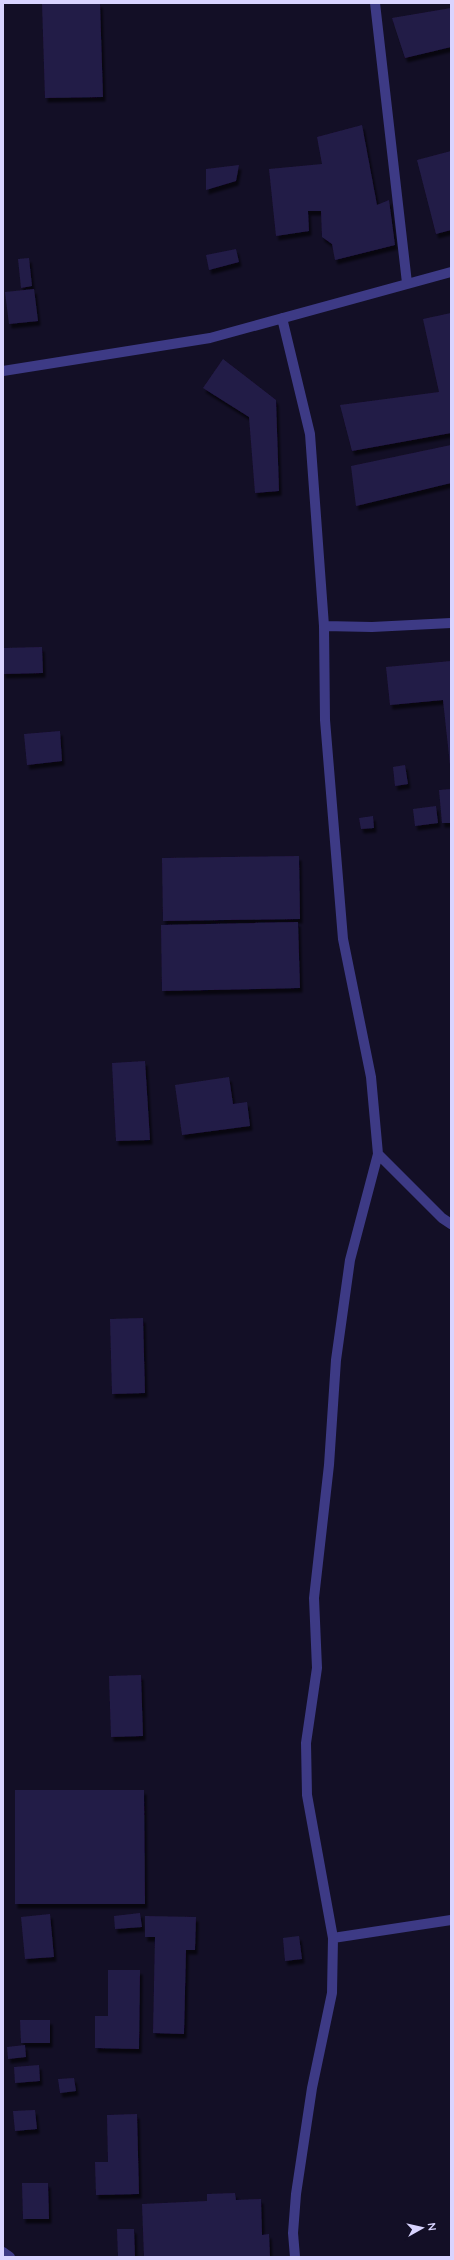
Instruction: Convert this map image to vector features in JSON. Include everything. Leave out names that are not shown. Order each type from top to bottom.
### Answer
[{"type":"street","points":[[375,3],[407,284]]},
{"type":"street","points":[[3,371],[210,338],[451,272]]},
{"type":"street","points":[[282,318],[310,434],[324,626],[326,720],[343,939],[371,1077],[378,1154],[350,1260],[336,1360],[329,1465],[314,1598],[317,1668],[306,1743],[307,1795],[333,1938],[332,1993],[312,2088],[296,2194],[293,2233],[295,2257]]},
{"type":"street","points":[[324,626],[372,627],[451,623]]},
{"type":"street","points":[[378,1154],[442,1218],[451,1224]]},
{"type":"street","points":[[333,1938],[451,1920]]},
{"type":"street","points":[[3,2252],[10,2257]]},
{"type":"building","points":[[42,3],[100,3],[103,97],[45,98]]},
{"type":"building","points":[[451,8],[451,47],[405,58],[392,18]]},
{"type":"building","points":[[362,125],[377,205],[389,200],[395,245],[335,260],[332,244],[322,237],[321,211],[308,211],[309,231],[276,236],[269,169],[322,164],[317,137]]},
{"type":"building","points":[[451,151],[451,230],[436,234],[417,160]]},
{"type":"building","points":[[239,165],[236,181],[206,190],[206,169]]},
{"type":"building","points":[[236,249],[239,262],[209,270],[206,255]]},
{"type":"building","points":[[29,258],[32,286],[21,288],[18,259]]},
{"type":"building","points":[[34,289],[38,321],[9,324],[5,292]]},
{"type":"building","points":[[451,313],[451,433],[352,451],[340,405],[439,392],[423,319]]},
{"type":"building","points":[[223,359],[276,400],[279,491],[255,493],[249,417],[203,388]]},
{"type":"building","points":[[451,445],[451,483],[356,506],[351,466]]},
{"type":"building","points":[[42,647],[43,673],[3,674],[3,648]]},
{"type":"building","points":[[451,661],[450,765],[443,700],[390,705],[386,667]]},
{"type":"building","points":[[60,731],[62,761],[27,765],[24,734]]},
{"type":"building","points":[[405,765],[408,784],[395,786],[393,767]]},
{"type":"building","points":[[451,789],[451,823],[442,823],[439,790]]},
{"type":"building","points":[[436,806],[438,823],[415,826],[413,809]]},
{"type":"building","points":[[373,816],[374,828],[361,829],[359,818]]},
{"type":"building","points":[[299,856],[300,919],[163,921],[162,858]]},
{"type":"building","points":[[298,922],[300,988],[162,991],[161,925]]},
{"type":"building","points":[[145,1061],[150,1140],[116,1141],[112,1063]]},
{"type":"building","points":[[229,1077],[233,1104],[247,1102],[250,1126],[182,1135],[175,1085]]},
{"type":"building","points":[[143,1318],[145,1393],[112,1394],[110,1319]]},
{"type":"building","points":[[141,1675],[143,1736],[111,1737],[109,1676]]},
{"type":"building","points":[[15,1790],[144,1790],[145,1904],[15,1904]]},
{"type":"building","points":[[140,1913],[142,1927],[115,1929],[114,1916]]},
{"type":"building","points":[[50,1914],[54,1957],[25,1959],[21,1917]]},
{"type":"building","points":[[145,1916],[196,1917],[195,1950],[186,1950],[184,2034],[153,2033],[155,1937],[145,1937]]},
{"type":"building","points":[[299,1936],[302,1959],[285,1961],[283,1938]]},
{"type":"building","points":[[108,1970],[140,1970],[139,2049],[95,2048],[95,2016],[108,2016]]},
{"type":"building","points":[[20,2020],[50,2020],[50,2043],[21,2043]]},
{"type":"building","points":[[25,2045],[26,2057],[8,2059],[7,2047]]},
{"type":"building","points":[[39,2065],[40,2081],[15,2083],[14,2067]]},
{"type":"building","points":[[74,2078],[76,2091],[60,2093],[58,2079]]},
{"type":"building","points":[[35,2110],[37,2129],[15,2131],[13,2111]]},
{"type":"building","points":[[137,2114],[139,2194],[96,2195],[95,2162],[108,2162],[107,2115]]},
{"type":"building","points":[[22,2183],[48,2183],[49,2219],[23,2219]]},
{"type":"building","points":[[235,2193],[236,2200],[261,2199],[262,2235],[269,2234],[270,2257],[144,2257],[142,2204],[207,2201],[207,2194]]},
{"type":"building","points":[[117,2229],[134,2229],[135,2257],[118,2257]]}]
